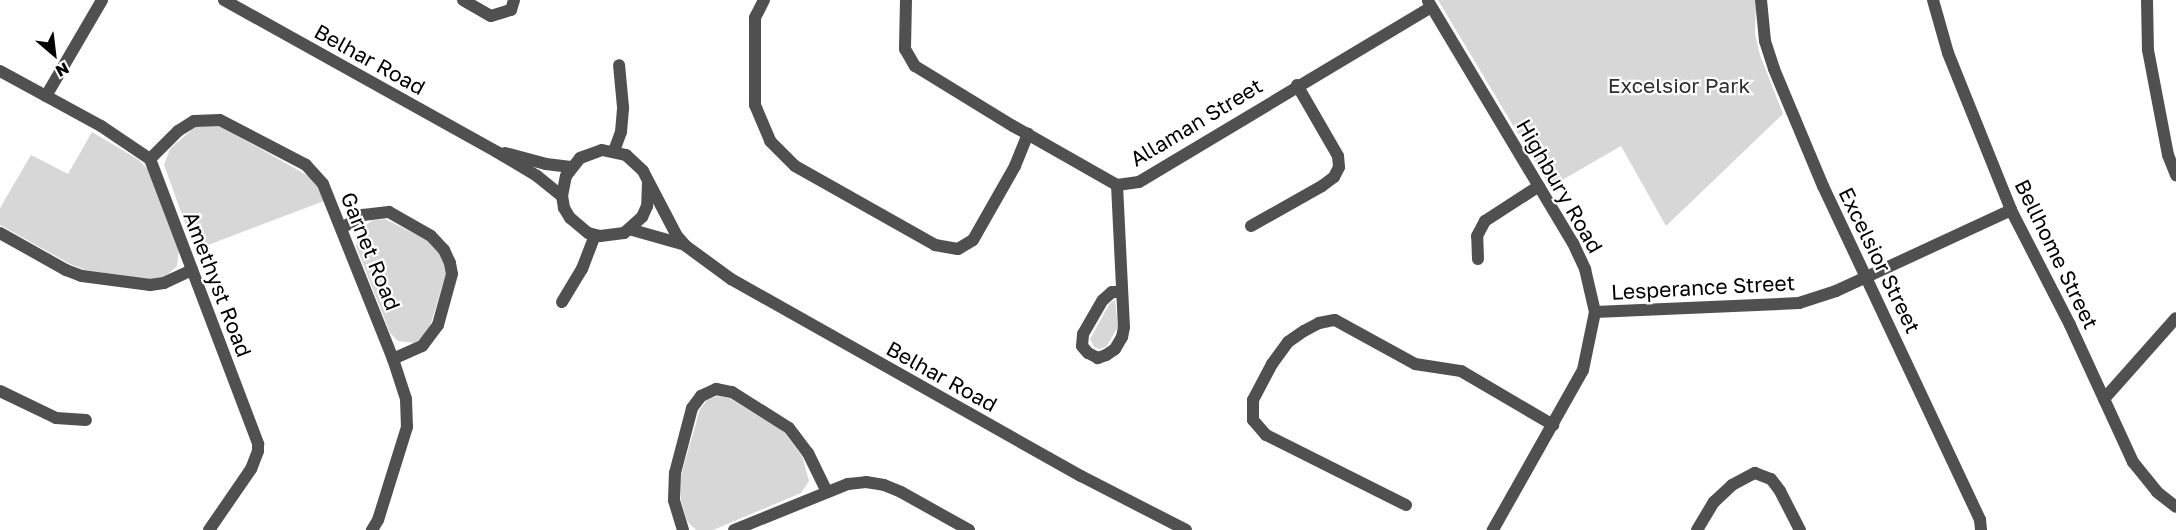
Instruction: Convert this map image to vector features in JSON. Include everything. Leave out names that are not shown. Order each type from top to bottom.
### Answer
[{"type":"street","points":[[46,96],[102,0]]},
{"type":"street","name":"Belhar Road","points":[[224,0],[497,152],[537,176],[562,196]]},
{"type":"street","points":[[463,0],[490,15],[501,15],[511,9],[514,0]]},
{"type":"street","points":[[764,0],[755,18],[755,105],[770,141],[795,165],[935,245],[958,249],[973,240],[1016,166],[1028,133]]},
{"type":"street","name":"Allaman Street","points":[[906,0],[905,49],[915,66],[1117,184],[1139,182],[1429,4]]},
{"type":"street","name":"Excelsior Street","points":[[1761,0],[1765,40],[1774,69],[1865,277],[1980,520],[1980,530]]},
{"type":"street","name":"Bellhome Street","points":[[1933,0],[1948,53],[2011,210],[2139,472],[2176,507]]},
{"type":"street","points":[[2146,0],[2148,50],[2168,155],[2176,176]]},
{"type":"street","name":"Highbury Road","points":[[1429,4],[1581,260],[1595,312],[1583,370],[1493,530]]},
{"type":"street","points":[[614,151],[621,132],[623,107],[619,65]]},
{"type":"street","points":[[0,70],[101,126],[150,159]]},
{"type":"street","points":[[1251,226],[1322,186],[1334,177],[1339,167],[1338,156],[1297,85]]},
{"type":"street","name":"Garnet Road","points":[[150,159],[178,131],[194,121],[220,120],[312,170],[323,184],[393,359],[406,399],[407,427],[378,520],[372,530]]},
{"type":"street","points":[[614,151],[635,162],[648,182],[647,206],[642,217],[629,229],[612,236],[595,235],[578,227],[570,218],[562,196],[566,176],[571,167],[591,153],[614,151]]},
{"type":"street","name":"Belhar Road","points":[[497,152],[546,164],[571,167]]},
{"type":"street","name":"Amethyst Road","points":[[150,159],[258,444],[255,460],[250,469],[209,530]]},
{"type":"street","name":"Belhar Road","points":[[648,182],[669,223],[686,246]]},
{"type":"street","points":[[1117,184],[1122,292],[1122,337],[1115,349],[1098,358],[1088,353],[1082,345],[1083,334],[1104,300],[1113,292],[1122,292]]},
{"type":"street","points":[[1478,259],[1477,236],[1485,221],[1539,186]]},
{"type":"street","name":"Lesperance Street","points":[[1595,312],[1799,303],[1836,291],[2011,210]]},
{"type":"street","points":[[342,228],[363,216],[389,212],[431,236],[444,250],[450,263],[452,274],[438,325],[422,346],[393,359]]},
{"type":"street","name":"Belhar Road","points":[[629,229],[670,239],[686,246],[752,292],[798,319],[1081,476],[1186,530]]},
{"type":"street","points":[[0,233],[66,270],[82,276],[150,285],[164,283],[192,270]]},
{"type":"street","points":[[562,302],[582,269],[595,235]]},
{"type":"street","points":[[2104,399],[2176,318]]},
{"type":"street","points":[[1406,506],[1266,435],[1253,420],[1253,400],[1272,364],[1288,342],[1304,331],[1319,323],[1335,320],[1415,364],[1461,371],[1553,424]]},
{"type":"street","points":[[683,530],[674,500],[675,473],[692,408],[708,392],[724,389],[732,392],[783,422],[802,443],[827,492]]},
{"type":"street","points":[[0,391],[56,418],[86,420]]},
{"type":"street","points":[[1697,530],[1714,502],[1732,485],[1755,473],[1771,479],[1780,491],[1800,530]]},
{"type":"street","points":[[734,530],[848,484],[884,485],[969,530]]},
{"type":"green space","name":"Excelsior Park","points":[[1438,0],[1756,0],[1755,34],[1760,55],[1783,114],[1666,226],[1621,146],[1550,187]]},
{"type":"green space","points":[[196,126],[220,126],[310,177],[316,183],[324,201],[195,250],[164,165],[170,149]]},
{"type":"green space","points":[[92,132],[139,160],[148,170],[179,249],[177,266],[167,275],[154,280],[85,270],[0,225],[0,208],[31,155],[68,174]]},
{"type":"green space","points":[[385,219],[431,242],[437,247],[445,266],[446,273],[428,333],[415,343],[398,341],[390,333],[356,246],[362,228],[373,220]]},
{"type":"green space","points":[[1115,300],[1118,327],[1106,347],[1099,349],[1094,347],[1090,339],[1110,303]]},
{"type":"green space","points":[[718,396],[729,398],[783,431],[802,456],[809,481],[801,493],[713,530],[696,530],[687,521],[681,501],[680,479],[700,409],[707,400]]}]
